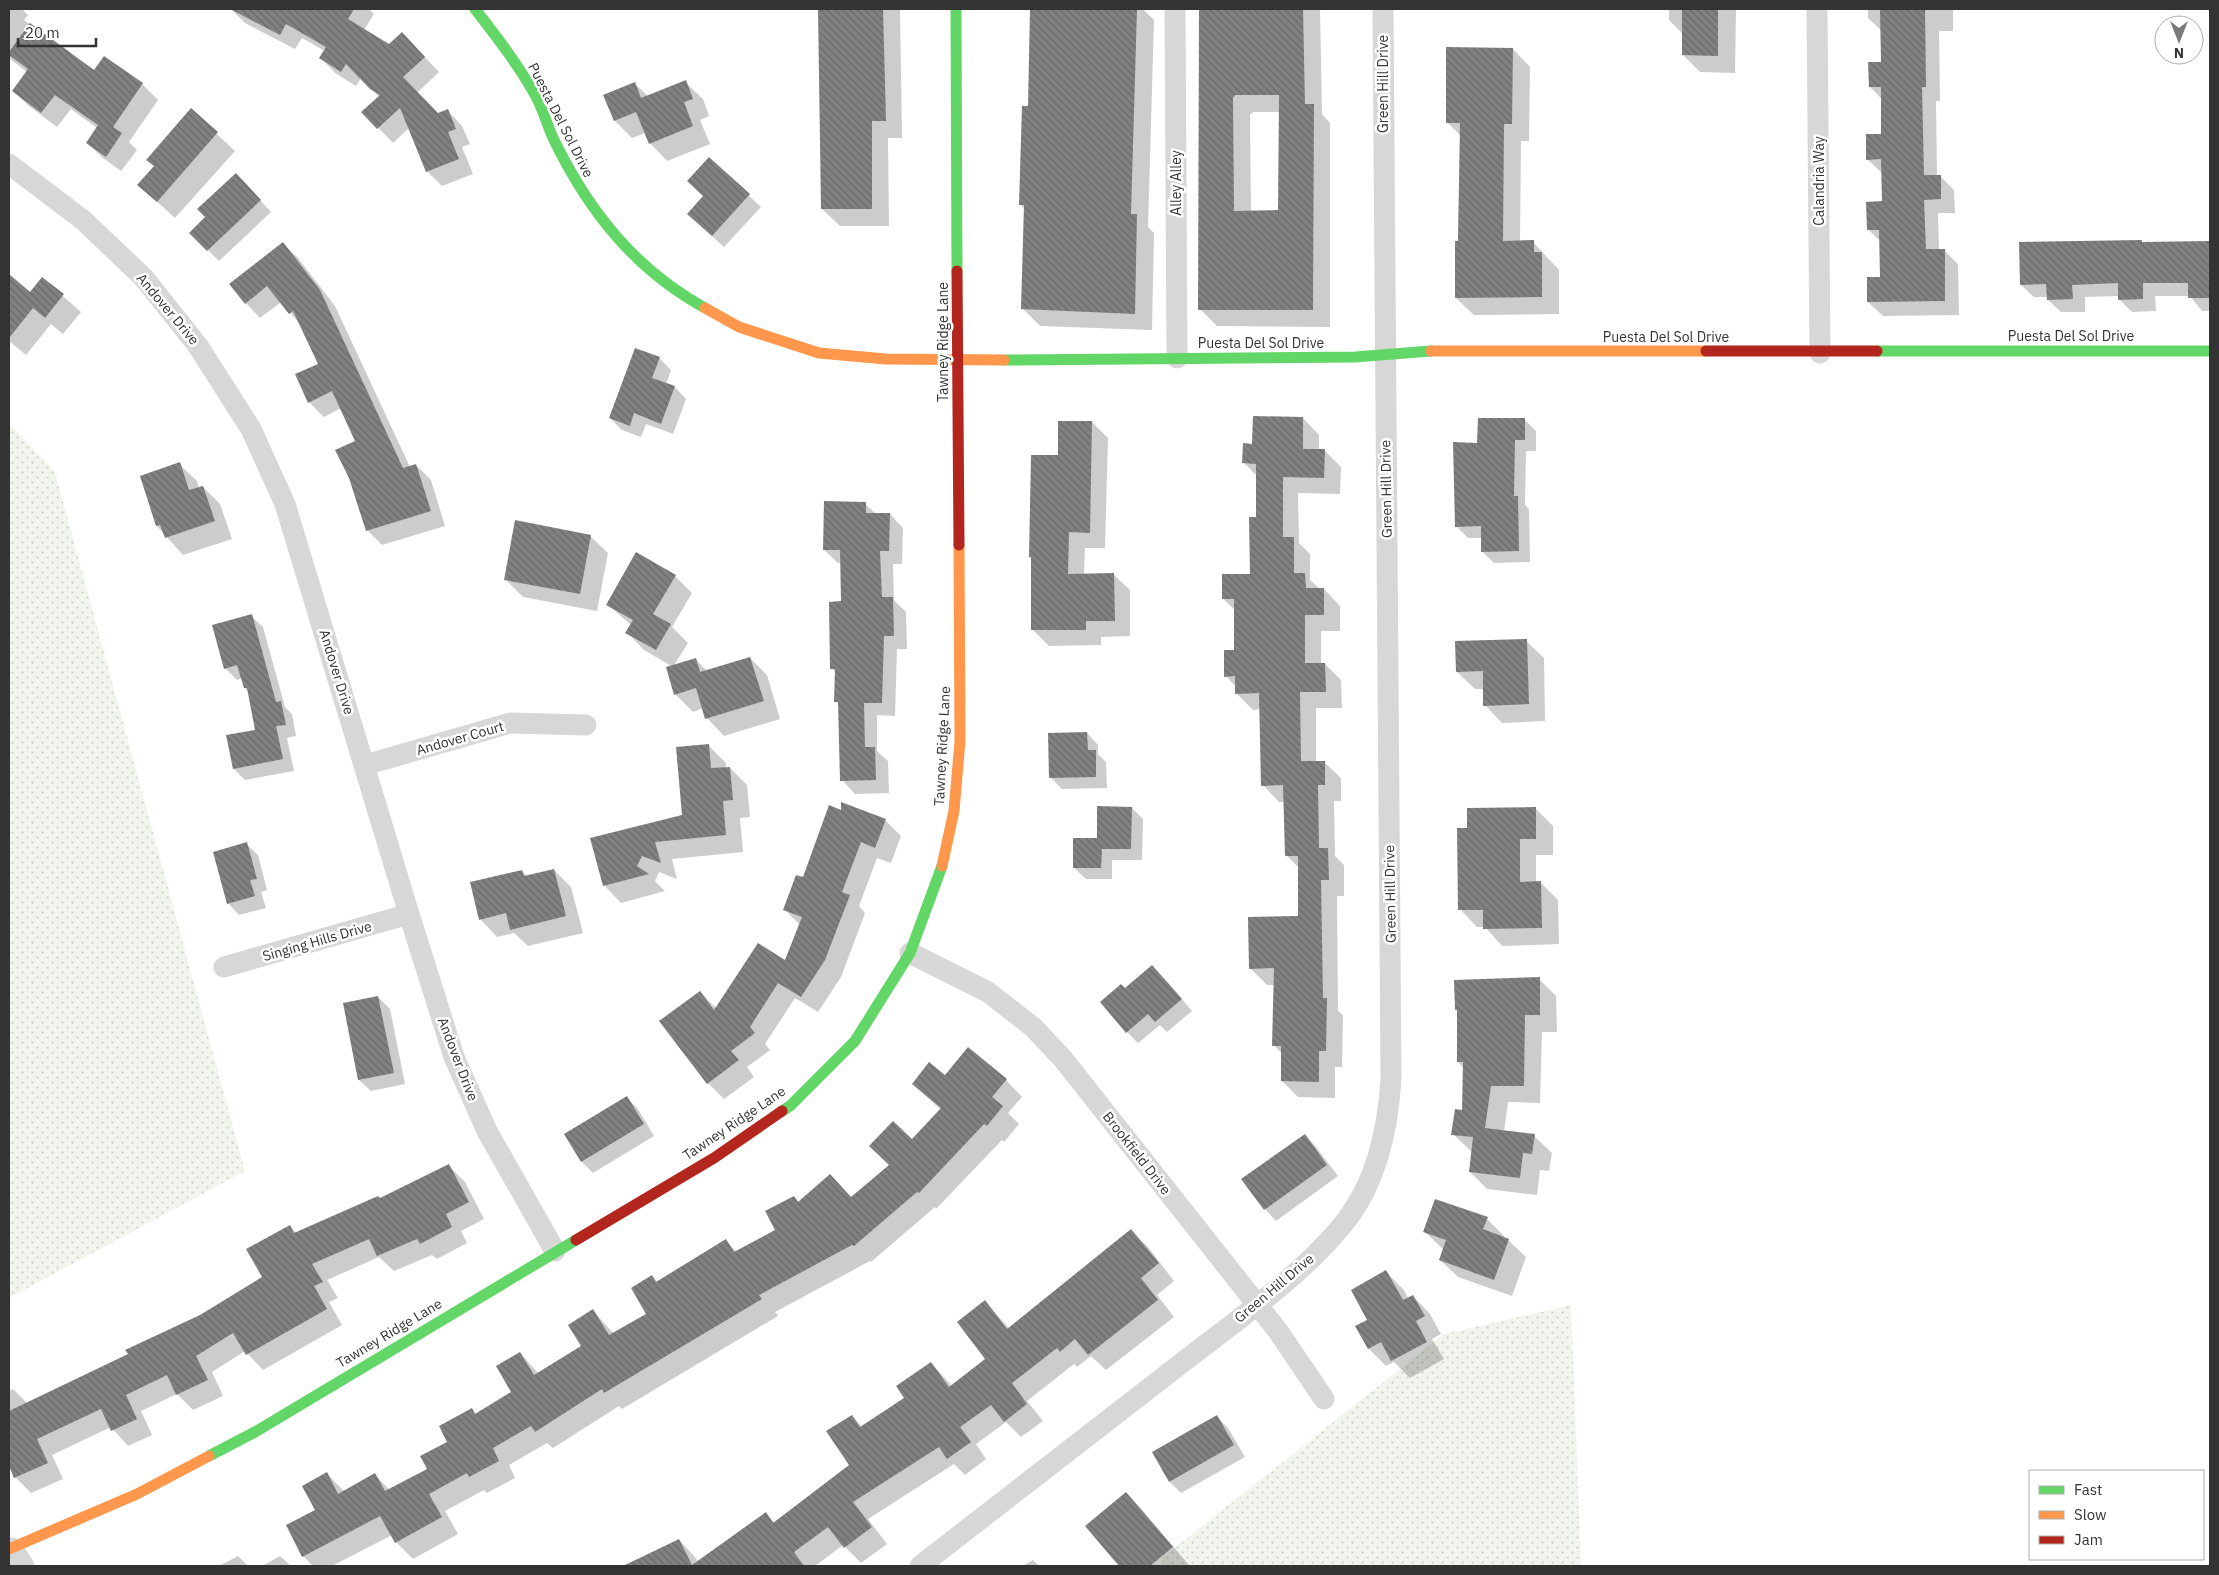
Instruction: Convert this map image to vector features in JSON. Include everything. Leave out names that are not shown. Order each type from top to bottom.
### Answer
[{"type":"street","name":"Puesta Del Sol Drive","points":[[475,9],[510,56],[535,96],[554,142],[581,190],[623,246],[678,293],[739,327],[819,353],[886,359],[958,360],[1354,357],[1420,351],[1820,353],[2210,351]]},
{"type":"street","name":"Tawney Ridge Lane","points":[[10,1549],[137,1494],[255,1432],[555,1251],[714,1158],[790,1106],[855,1041],[910,953],[941,873],[954,811],[959,751],[956,9]]},
{"type":"street","name":"Alley Alley","points":[[1175,9],[1177,358]]},
{"type":"street","name":"Green Hill Drive","points":[[920,1566],[1256,1305],[1321,1249],[1349,1217],[1368,1184],[1378,1158],[1389,1115],[1391,1069],[1383,9]]},
{"type":"street","name":"Calandria Way","points":[[1817,9],[1820,353]]},
{"type":"street","name":"Andover Drive","points":[[9,164],[83,220],[144,278],[198,346],[251,429],[285,504],[454,1057],[487,1131],[555,1251]]},
{"type":"street","name":"Andover Court","points":[[365,765],[510,723],[586,725]]},
{"type":"street","name":"Singing Hills Drive","points":[[224,967],[409,914]]},
{"type":"street","name":"Brookfield Drive","points":[[910,953],[988,992],[1034,1028],[1064,1059],[1256,1305],[1278,1330],[1324,1399]]},
{"type":"street","points":[[10,1549],[24,1566]]},
{"type":"shaded area","points":[[9,423],[55,472],[245,1171],[9,1298]]},
{"type":"shaded area","points":[[1571,1305],[1581,1566],[1163,1566],[1162,1558],[1444,1334]]},
{"type":"building","points":[[230,9],[354,9],[348,19],[389,44],[402,32],[425,57],[403,77],[438,113],[448,109],[456,129],[448,132],[459,159],[426,172],[400,108],[377,129],[361,112],[380,95],[370,89],[346,64],[341,72],[319,58],[326,47],[286,24],[280,35]]},
{"type":"building","points":[[818,9],[883,9],[886,121],[872,121],[872,209],[821,209]]},
{"type":"building","points":[[1030,9],[1137,9],[1131,214],[1137,214],[1135,314],[1021,309],[1024,205],[1019,205],[1022,106],[1028,106]]},
{"type":"building","points":[[1199,9],[1303,9],[1305,104],[1314,104],[1313,310],[1198,310]],"holes":[[[1235,95],[1279,95],[1278,210],[1234,211],[1233,98]]]},
{"type":"building","points":[[1682,9],[1718,9],[1718,56],[1682,55]]},
{"type":"building","points":[[1880,9],[1925,9],[1926,87],[1922,87],[1924,175],[1941,175],[1941,199],[1924,200],[1926,249],[1945,249],[1945,301],[1867,302],[1867,277],[1880,277],[1879,230],[1867,230],[1866,202],[1882,201],[1881,159],[1866,160],[1866,134],[1881,134],[1881,87],[1869,87],[1868,62],[1881,62]]},
{"type":"building","points":[[30,23],[94,70],[104,56],[143,83],[113,127],[122,133],[106,157],[86,143],[98,125],[55,95],[41,113],[12,91],[28,69],[9,55],[9,52]]},
{"type":"building","points":[[1446,47],[1513,48],[1512,124],[1504,124],[1503,241],[1534,240],[1534,252],[1542,252],[1542,297],[1455,298],[1455,241],[1458,241],[1460,123],[1446,123]]},
{"type":"building","points":[[686,80],[693,99],[684,102],[693,126],[649,144],[636,112],[614,121],[603,95],[635,82],[641,98]]},
{"type":"building","points":[[191,108],[218,132],[157,202],[137,185],[154,166],[146,160]]},
{"type":"building","points":[[709,157],[750,194],[712,236],[687,214],[703,196],[687,181]]},
{"type":"building","points":[[236,173],[261,200],[207,251],[189,233],[205,217],[197,209]]},
{"type":"building","points":[[2142,240],[2142,242],[2210,241],[2210,298],[2188,298],[2188,283],[2143,283],[2143,299],[2118,300],[2118,283],[2072,285],[2073,299],[2047,300],[2046,284],[2020,285],[2019,242]]},
{"type":"building","points":[[283,242],[320,290],[403,468],[416,464],[431,511],[366,531],[349,478],[335,450],[355,441],[332,391],[308,403],[295,374],[318,364],[293,311],[289,314],[267,286],[245,304],[229,284]]},
{"type":"building","points":[[9,274],[30,292],[42,277],[64,294],[45,318],[33,308],[9,338]]},
{"type":"building","points":[[635,348],[660,357],[652,378],[675,386],[661,424],[634,413],[630,426],[609,418]]},
{"type":"building","points":[[1253,416],[1303,417],[1303,449],[1325,449],[1324,478],[1283,477],[1283,537],[1294,537],[1294,573],[1305,573],[1306,588],[1324,588],[1324,615],[1305,615],[1305,663],[1325,663],[1326,692],[1300,692],[1301,761],[1325,761],[1325,785],[1318,785],[1319,848],[1328,848],[1329,880],[1321,880],[1323,998],[1327,998],[1326,1051],[1319,1051],[1319,1082],[1281,1081],[1281,1046],[1272,1046],[1274,968],[1249,969],[1248,917],[1298,916],[1298,856],[1285,856],[1283,785],[1261,786],[1259,693],[1235,694],[1235,676],[1224,677],[1224,650],[1234,650],[1234,599],[1222,599],[1222,574],[1250,574],[1249,517],[1256,517],[1256,464],[1242,463],[1243,443],[1252,444]]},
{"type":"building","points":[[1478,418],[1525,418],[1525,440],[1515,440],[1514,496],[1518,496],[1519,551],[1481,552],[1481,526],[1455,527],[1453,442],[1477,443]]},
{"type":"building","points":[[1058,421],[1092,421],[1090,533],[1069,532],[1068,574],[1114,573],[1115,621],[1086,621],[1086,630],[1031,630],[1031,557],[1029,557],[1031,455],[1058,455]]},
{"type":"building","points":[[180,462],[189,490],[203,486],[215,521],[165,538],[160,525],[156,526],[140,476]]},
{"type":"building","points":[[824,501],[866,502],[866,513],[890,513],[889,551],[880,551],[882,597],[893,597],[894,636],[884,636],[882,703],[864,703],[865,747],[875,747],[876,780],[840,781],[838,702],[834,702],[835,669],[830,669],[829,602],[841,601],[840,550],[823,550]]},
{"type":"building","points":[[515,520],[591,535],[580,594],[504,580]]},
{"type":"building","points":[[636,552],[676,575],[653,614],[671,624],[656,650],[625,633],[633,620],[606,605]]},
{"type":"building","points":[[252,614],[276,702],[281,701],[286,725],[276,726],[283,759],[233,769],[226,735],[255,730],[247,688],[244,688],[237,665],[224,669],[212,625]]},
{"type":"building","points":[[1527,639],[1529,704],[1483,706],[1483,671],[1456,672],[1455,641]]},
{"type":"building","points":[[750,657],[764,701],[705,719],[696,688],[674,695],[666,667],[696,658],[700,672]]},
{"type":"building","points":[[1087,732],[1088,750],[1096,750],[1096,777],[1049,778],[1048,733]]},
{"type":"building","points":[[709,744],[711,768],[730,767],[733,800],[723,801],[726,835],[655,842],[661,863],[642,856],[637,866],[649,874],[603,886],[590,838],[682,815],[676,747]]},
{"type":"building","points":[[841,802],[886,819],[875,848],[861,842],[842,892],[850,895],[825,960],[801,997],[778,983],[750,1027],[755,1033],[731,1051],[739,1060],[707,1084],[659,1021],[700,991],[714,1010],[758,943],[785,960],[802,917],[783,910],[796,875],[803,877],[829,805],[841,810]]},
{"type":"building","points":[[1097,806],[1132,807],[1131,849],[1102,849],[1101,868],[1073,868],[1073,838],[1097,838]]},
{"type":"building","points":[[1536,807],[1536,839],[1520,839],[1520,882],[1541,881],[1542,928],[1483,929],[1483,910],[1458,910],[1457,828],[1467,828],[1467,808]]},
{"type":"building","points":[[247,842],[257,879],[250,880],[255,896],[227,904],[213,852]]},
{"type":"building","points":[[554,869],[566,916],[510,930],[506,913],[479,920],[470,882],[522,870],[524,876]]},
{"type":"building","points":[[1152,965],[1182,999],[1155,1022],[1148,1014],[1126,1033],[1100,1002],[1121,984],[1125,988]]},
{"type":"building","points":[[1540,977],[1540,1015],[1525,1015],[1524,1086],[1491,1086],[1485,1128],[1535,1134],[1532,1154],[1523,1153],[1520,1178],[1469,1172],[1473,1137],[1451,1135],[1455,1109],[1462,1110],[1463,1062],[1457,1062],[1457,1010],[1455,1010],[1454,980]]},
{"type":"building","points":[[378,996],[394,1073],[358,1080],[343,1003]]},
{"type":"building","points":[[968,1047],[1007,1079],[992,1097],[1003,1106],[987,1126],[984,1124],[919,1193],[917,1192],[854,1246],[852,1245],[759,1295],[762,1299],[604,1393],[602,1389],[535,1432],[531,1426],[493,1448],[499,1461],[469,1477],[467,1473],[429,1494],[442,1517],[395,1543],[380,1516],[302,1557],[286,1525],[315,1510],[302,1486],[327,1472],[338,1494],[375,1473],[385,1491],[427,1469],[420,1456],[447,1442],[439,1426],[472,1408],[475,1414],[511,1392],[496,1366],[520,1352],[534,1375],[581,1346],[568,1325],[593,1309],[609,1335],[646,1314],[631,1288],[652,1275],[656,1282],[726,1239],[734,1252],[775,1230],[765,1211],[794,1196],[798,1202],[830,1174],[851,1197],[889,1165],[869,1146],[893,1121],[912,1139],[941,1108],[912,1084],[929,1062],[945,1075]]},
{"type":"building","points":[[627,1096],[644,1124],[581,1162],[564,1134]]},
{"type":"building","points":[[1305,1134],[1327,1165],[1264,1210],[1241,1179]]},
{"type":"building","points":[[449,1164],[469,1202],[446,1214],[452,1227],[420,1244],[417,1239],[377,1256],[369,1239],[312,1264],[323,1282],[314,1286],[327,1309],[246,1355],[233,1333],[196,1356],[208,1380],[176,1395],[167,1375],[126,1395],[137,1419],[111,1431],[101,1409],[37,1439],[48,1463],[14,1478],[9,1466],[9,1411],[128,1354],[125,1350],[200,1315],[262,1277],[246,1249],[290,1225],[294,1233],[378,1196],[380,1198]]},
{"type":"building","points":[[1435,1199],[1488,1217],[1483,1229],[1509,1239],[1494,1280],[1439,1260],[1446,1240],[1423,1232]]},
{"type":"building","points":[[1131,1229],[1159,1263],[1141,1278],[1158,1300],[1088,1355],[1075,1339],[1060,1352],[1057,1348],[1012,1383],[1027,1404],[1004,1422],[991,1405],[960,1427],[971,1442],[947,1459],[939,1447],[853,1502],[872,1527],[844,1548],[828,1527],[794,1552],[804,1566],[623,1566],[679,1539],[692,1565],[766,1512],[773,1523],[849,1465],[826,1431],[852,1415],[860,1427],[904,1398],[896,1386],[931,1362],[949,1387],[985,1359],[957,1322],[985,1300],[1007,1329]]},
{"type":"building","points":[[1386,1270],[1403,1300],[1413,1295],[1425,1316],[1416,1321],[1427,1342],[1391,1361],[1381,1342],[1368,1349],[1355,1326],[1367,1320],[1351,1290]]},
{"type":"building","points":[[1217,1415],[1234,1445],[1169,1482],[1152,1452]]},
{"type":"building","points":[[1126,1492],[1173,1547],[1150,1566],[1119,1566],[1085,1526]]},
{"type":"traffic: fast","points":[[475,9],[527,82],[537,99],[552,136],[569,168],[600,216],[617,237],[657,276],[705,308]]},
{"type":"traffic: fast","points":[[956,9],[957,271]]},
{"type":"traffic: fast","points":[[1004,360],[1355,357],[1431,351]]},
{"type":"traffic: fast","points":[[1877,351],[2210,351]]},
{"type":"traffic: fast","points":[[782,1111],[790,1106],[855,1041],[910,953],[942,866]]},
{"type":"traffic: fast","points":[[209,1456],[255,1432],[576,1240]]},
{"type":"traffic: slow","points":[[705,308],[739,327],[819,353],[886,359],[1004,360]]},
{"type":"traffic: slow","points":[[1431,351],[1706,351]]},
{"type":"traffic: slow","points":[[942,866],[954,811],[960,741],[959,545]]},
{"type":"traffic: slow","points":[[9,1549],[137,1494],[209,1456]]},
{"type":"traffic: jam","points":[[957,271],[959,545]]},
{"type":"traffic: jam","points":[[1706,351],[1877,351]]},
{"type":"traffic: jam","points":[[576,1240],[714,1158],[782,1111]]}]
